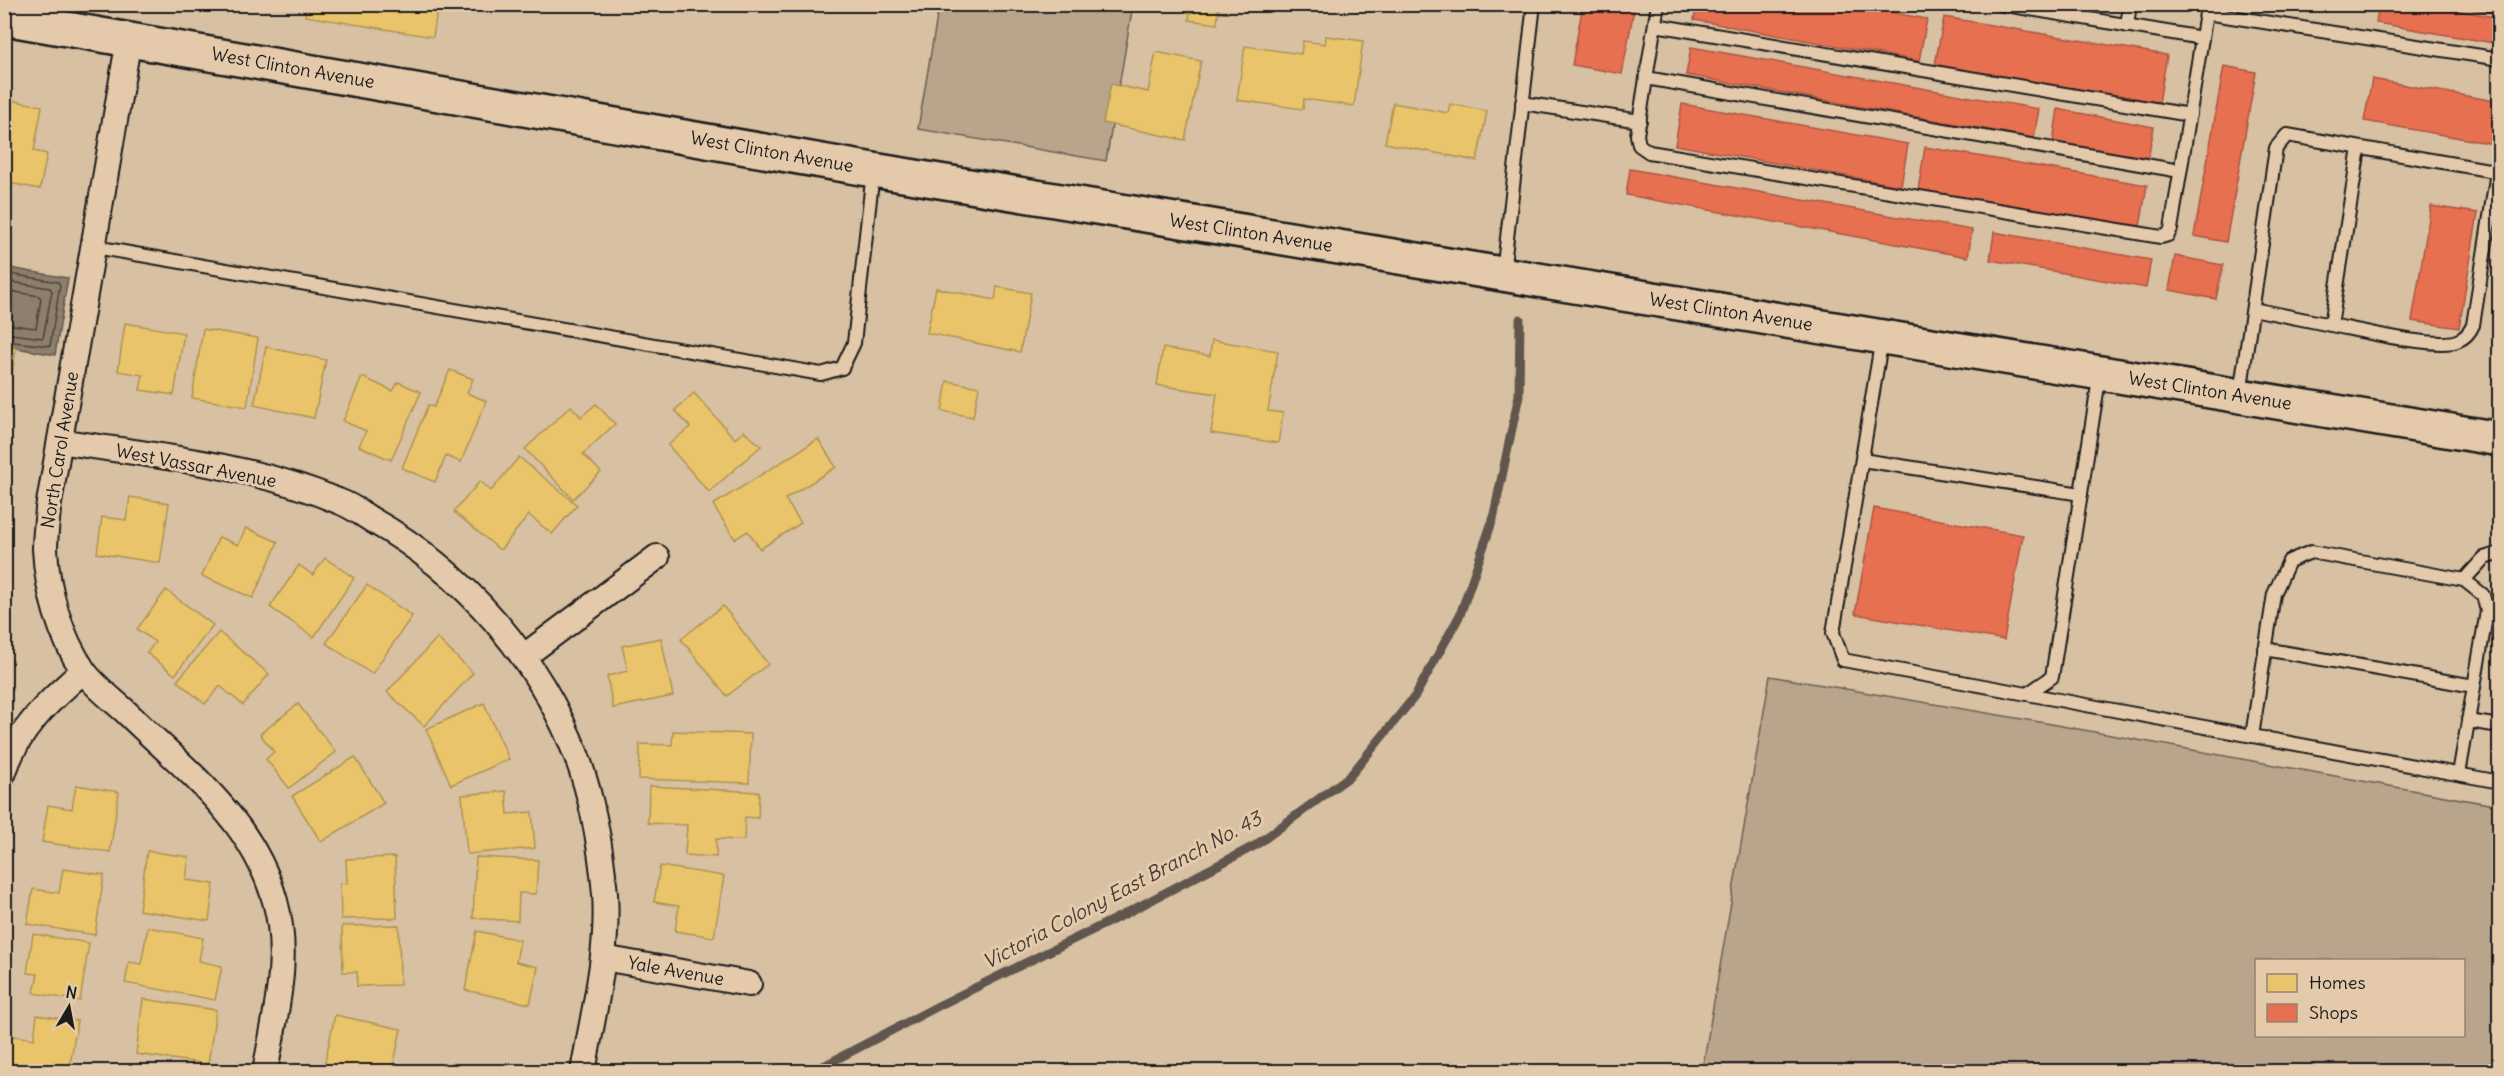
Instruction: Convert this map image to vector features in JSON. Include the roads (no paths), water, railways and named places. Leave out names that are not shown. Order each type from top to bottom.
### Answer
[{"type":"main road","name":"West Clinton Avenue","points":[[4,18],[873,170],[2499,439]]},
{"type":"street","name":"North Carol Avenue","points":[[129,39],[95,247],[48,509],[45,548],[50,590],[62,627],[83,671],[228,811],[249,839],[265,870],[276,902],[282,938],[282,979],[266,1071]]},
{"type":"street","name":"West Vassar Avenue","points":[[60,441],[233,470],[288,483],[340,501],[391,530],[428,556],[493,618],[523,657],[553,706],[577,758],[595,824],[605,895],[603,958],[583,1071]]},
{"type":"street","points":[[523,657],[657,557]]},
{"type":"street","points":[[4,772],[8,760],[33,720],[58,692],[83,671]]},
{"type":"street","name":"Yale Avenue","points":[[603,958],[749,984]]},
{"type":"lane","points":[[1503,275],[1534,4]]},
{"type":"lane","points":[[1658,4],[1637,135],[1639,145],[1649,152],[2161,237],[2168,235],[2171,229],[2207,9],[2499,59]]},
{"type":"lane","points":[[2127,26],[2130,4]]},
{"type":"lane","points":[[2008,5],[2067,10],[2127,26],[2202,38]]},
{"type":"lane","points":[[1655,25],[2190,115]]},
{"type":"lane","points":[[1646,78],[2180,171]]},
{"type":"lane","points":[[1522,103],[1640,121]]},
{"type":"lane","points":[[2240,396],[2276,148],[2287,135],[2498,172],[2473,325],[2458,341],[2438,343],[2390,337],[2253,309]]},
{"type":"lane","points":[[2331,325],[2359,148]]},
{"type":"lane","points":[[95,247],[821,374],[842,368],[854,343],[873,170]]},
{"type":"lane","points":[[1882,337],[1833,633],[1843,660],[2499,782]]},
{"type":"lane","points":[[2027,694],[2052,677],[2100,373]]},
{"type":"lane","points":[[1862,460],[2081,494]]},
{"type":"lane","points":[[2252,736],[2274,594],[2289,561],[2311,552],[2464,580],[2483,595],[2487,611],[2459,774]]},
{"type":"lane","points":[[2464,580],[2484,558],[2499,553]]},
{"type":"lane","points":[[2265,649],[2474,686]]},
{"type":"lane","points":[[2468,721],[2499,726]]},
{"type":"water","points":[[4,267],[68,278],[55,355],[5,346]]},
{"type":"waterway","name":"Victoria Colony East Branch No. 43","points":[[812,1072],[1256,845],[1350,776],[1415,696],[1460,615],[1493,519],[1519,395],[1520,319]]}]
